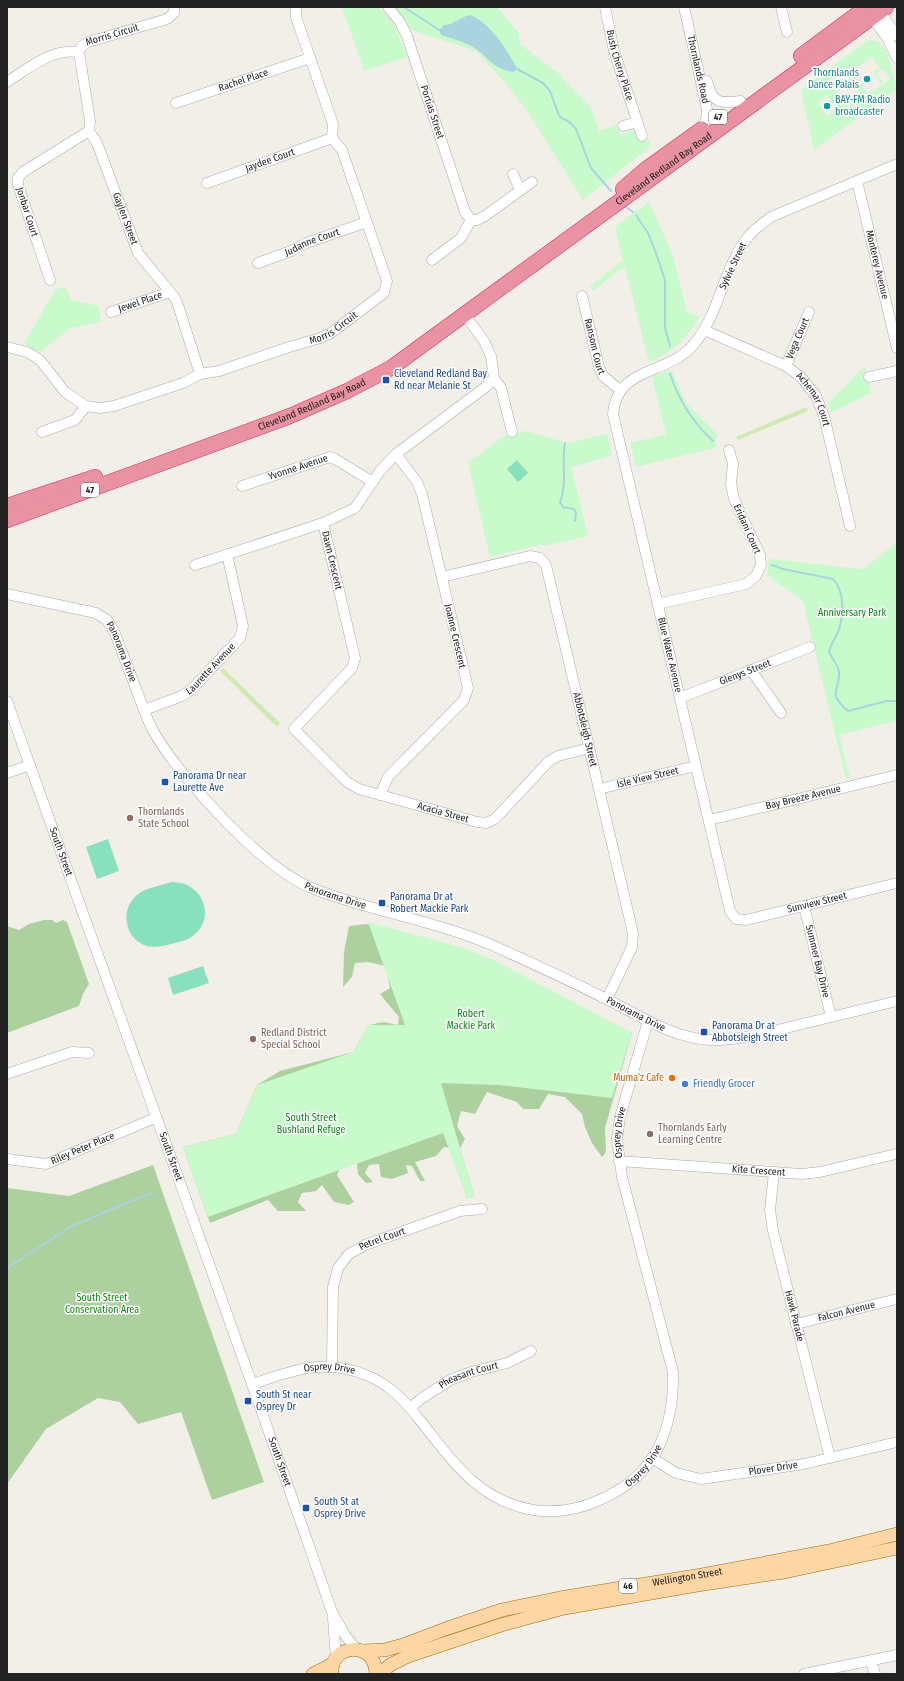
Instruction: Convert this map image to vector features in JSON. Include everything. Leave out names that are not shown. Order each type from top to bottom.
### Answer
[{"type":"highway","name":"Cleveland Redland Bay Road","points":[[577,232],[645,170],[741,101],[874,10]]},
{"type":"highway","name":"Cleveland Redland Bay Road","points":[[7,520],[147,469],[172,458],[290,416],[348,391],[391,368],[696,146],[874,10]]},
{"type":"highway","points":[[645,170],[648,175],[651,175],[674,158],[696,146]]},
{"type":"highway","name":"Cleveland Redland Bay Road","points":[[7,506],[100,476],[172,458]]},
{"type":"main road","name":"Wellington Street","points":[[313,1674],[334,1665],[342,1653],[360,1650],[385,1650],[502,1610],[560,1598],[702,1575],[829,1551],[897,1534]]},
{"type":"main road","name":"Wellington Street","points":[[380,1674],[390,1665],[408,1656],[500,1625],[557,1609],[784,1572],[897,1548]]},
{"type":"main road","points":[[360,1650],[374,1662],[376,1674]]},
{"type":"street","name":"Morris Circuit","points":[[7,82],[52,55],[67,50],[79,52],[82,46],[88,42],[167,19],[174,13],[174,7]]},
{"type":"street","points":[[296,7],[296,17],[333,124],[332,138]]},
{"type":"street","name":"Portias Street","points":[[388,7],[400,22],[407,36],[465,212],[471,220]]},
{"type":"street","name":"Bush Cherry Place","points":[[604,7],[614,50],[642,136]]},
{"type":"street","name":"Thornlands Road","points":[[684,7],[707,109],[706,121],[700,130]]},
{"type":"street","name":"Thornlands Road","points":[[691,7],[709,90],[713,97],[726,103],[741,101]]},
{"type":"street","points":[[781,7],[787,32]]},
{"type":"street","points":[[874,10],[897,36]]},
{"type":"street","points":[[874,10],[897,58]]},
{"type":"street","points":[[79,52],[90,121],[89,131]]},
{"type":"street","name":"Rachel Place","points":[[176,103],[310,58]]},
{"type":"street","points":[[623,126],[637,122]]},
{"type":"street","name":"Jonbar Court","points":[[50,280],[18,185],[18,178],[23,172],[89,131]]},
{"type":"street","name":"Gaylen Street","points":[[89,131],[98,143],[138,253],[170,292],[178,305],[200,374]]},
{"type":"street","name":"Morris Circuit","points":[[86,406],[100,408],[114,406],[183,384],[200,374],[219,371],[320,338],[332,333],[384,293],[387,281],[342,150],[332,138]]},
{"type":"street","name":"Jaydee Court","points":[[207,183],[332,138]]},
{"type":"street","name":"Sylvie Street","points":[[620,390],[633,378],[669,364],[683,355],[694,344],[704,330],[740,248],[748,236],[771,217],[897,164]]},
{"type":"street","points":[[513,174],[520,190]]},
{"type":"street","name":"Monterey Avenue","points":[[857,181],[897,348]]},
{"type":"street","points":[[432,260],[461,238],[471,220],[477,220],[485,216],[532,182]]},
{"type":"street","name":"Judanne Court","points":[[258,263],[291,251],[306,243],[367,222]]},
{"type":"street","name":"Jewel Place","points":[[111,312],[170,292]]},
{"type":"street","name":"Ransom Court","points":[[582,296],[599,367],[607,380],[620,390]]},
{"type":"street","name":"Vega Court","points":[[786,366],[810,312]]},
{"type":"street","points":[[465,315],[484,341],[491,356],[494,378],[500,388],[512,432]]},
{"type":"street","name":"Achemar Court","points":[[704,330],[786,366],[801,377],[816,396],[822,409],[850,526]]},
{"type":"street","points":[[7,347],[27,352],[40,360],[52,372],[65,392],[86,406],[75,420],[42,432]]},
{"type":"street","points":[[869,377],[897,371]]},
{"type":"street","name":"Dawn Crescent","points":[[294,729],[352,668],[355,658],[323,523],[355,508],[380,471],[396,454],[487,386],[494,378]]},
{"type":"street","name":"Blue Water Avenue","points":[[620,390],[614,403],[613,414],[730,911],[736,919]]},
{"type":"street","name":"Eridani Court","points":[[658,604],[746,584],[756,576],[761,565],[760,555],[734,499],[732,484],[733,464],[729,450]]},
{"type":"street","name":"Joanne Crescent","points":[[380,795],[388,777],[464,700],[468,688],[422,494],[417,482],[396,454]]},
{"type":"street","name":"Yvonne Avenue","points":[[242,486],[330,457],[373,482]]},
{"type":"street","points":[[195,565],[323,523]]},
{"type":"street","name":"Laurette Avenue","points":[[144,710],[182,696],[191,690],[240,638],[243,626],[227,554]]},
{"type":"street","name":"Abbotsleigh Street","points":[[442,577],[530,556],[540,558],[546,565],[634,940],[607,999]]},
{"type":"street","name":"Panorama Drive","points":[[7,594],[96,613],[107,620],[114,631],[154,732],[182,773],[239,834],[265,859],[310,888],[335,897],[463,933],[485,941],[607,999],[648,1021],[683,1035],[702,1039],[722,1040],[743,1038],[897,1001]]},
{"type":"street","name":"Glenys Street","points":[[680,698],[810,647]]},
{"type":"street","points":[[751,670],[781,713]]},
{"type":"street","name":"South Street","points":[[7,701],[155,1118],[253,1384],[332,1612],[345,1635],[360,1650]]},
{"type":"street","name":"Acacia Street","points":[[294,729],[348,782],[359,789],[477,822],[486,823],[495,819],[549,761],[558,756],[589,748]]},
{"type":"street","points":[[7,773],[30,765]]},
{"type":"street","name":"Isle View Street","points":[[599,789],[696,766]]},
{"type":"street","name":"Bay Breeze Avenue","points":[[709,820],[897,775]]},
{"type":"street","name":"Sunview Street","points":[[736,919],[746,920],[897,883]]},
{"type":"street","name":"Summer Bay Drive","points":[[804,906],[831,1017]]},
{"type":"street","name":"Osprey Drive","points":[[253,1384],[294,1370],[313,1366],[332,1366],[366,1374],[384,1383],[410,1408],[466,1476],[480,1488],[499,1500],[520,1507],[544,1511],[566,1510],[588,1506],[608,1497],[627,1485],[652,1458],[663,1438],[670,1418],[673,1396],[672,1372],[618,1160],[617,1139],[620,1117],[648,1021]]},
{"type":"street","points":[[7,1074],[72,1052],[89,1053]]},
{"type":"street","name":"Riley Peter Place","points":[[7,1159],[46,1164],[155,1118]]},
{"type":"street","name":"Kite Crescent","points":[[618,1160],[774,1172],[820,1172],[896,1154]]},
{"type":"street","name":"Hawk Parade","points":[[774,1172],[770,1210],[773,1231],[830,1458]]},
{"type":"street","name":"Petrel Court","points":[[332,1366],[333,1287],[338,1268],[349,1254],[365,1245],[460,1211],[482,1209]]},
{"type":"street","name":"Falcon Avenue","points":[[796,1324],[897,1299]]},
{"type":"street","name":"Pheasant Court","points":[[410,1408],[422,1398],[450,1380],[471,1372],[507,1363],[531,1351]]},
{"type":"street","name":"Plover Drive","points":[[652,1458],[676,1473],[701,1479],[804,1464],[897,1442]]},
{"type":"street","name":"South Street","points":[[332,1612],[334,1665]]},
{"type":"street","points":[[804,1674],[897,1655]]},
{"type":"street","points":[[871,1661],[875,1674]]},
{"type":"green space","points":[[342,7],[379,7],[395,26],[407,57],[364,71]]},
{"type":"green space","points":[[393,7],[497,7],[519,33],[520,44],[559,74],[592,109],[599,131],[617,125],[620,134],[633,130],[636,131],[641,141],[649,140],[651,146],[583,200],[526,109],[476,51],[411,30]]},
{"type":"green space","points":[[868,40],[878,41],[887,52],[897,89],[814,150],[801,90]],"holes":[[[872,57],[880,68],[873,72],[882,85],[868,94],[852,71]],[[883,69],[890,79],[884,84],[876,73]],[[844,71],[862,96],[848,107],[829,81]],[[827,96],[836,109],[827,116],[818,103]]]},
{"type":"green space","points":[[649,202],[673,255],[687,312],[700,317],[684,339],[666,354],[649,362],[625,266],[594,290],[589,287],[623,260],[615,227]]},
{"type":"green space","points":[[65,286],[71,300],[99,306],[101,322],[70,328],[40,352],[24,344],[55,290]]},
{"type":"green space","points":[[865,366],[871,393],[831,413],[828,403]]},
{"type":"green space","points":[[671,370],[687,404],[717,434],[715,448],[636,467],[630,443],[666,434],[652,377]]},
{"type":"green space","points":[[806,407],[808,411],[738,440],[736,437]]},
{"type":"green space","points":[[526,431],[568,443],[607,434],[612,456],[571,467],[588,536],[545,546],[540,545],[490,557],[468,463],[504,436]]},
{"type":"green space","points":[[517,460],[528,473],[518,482],[507,469]]},
{"type":"green space","name":"Anniversary Park","points":[[897,542],[897,721],[839,735],[850,778],[846,779],[803,601],[767,575],[769,559],[863,569]]},
{"type":"green space","points":[[223,668],[280,723],[277,727],[220,671]]},
{"type":"green space","points":[[108,839],[119,871],[97,879],[86,847]]},
{"type":"green space","points":[[171,882],[181,883],[190,887],[202,900],[205,909],[205,918],[201,927],[194,935],[180,942],[156,947],[147,946],[140,943],[129,931],[127,924],[126,916],[131,901],[144,891]]},
{"type":"green space","points":[[44,920],[52,920],[56,923],[63,920],[67,922],[89,984],[83,994],[79,1006],[7,1033],[7,926],[19,930],[29,924]]},
{"type":"green space","points":[[368,922],[463,948],[492,959],[632,1033],[612,1098],[499,1085],[441,1083],[474,1196],[467,1198],[443,1133],[208,1217],[183,1147],[236,1134],[257,1085],[353,1052],[369,1025],[405,1025]]},
{"type":"green space","points":[[367,924],[632,1033],[605,1128],[606,1152],[602,1157],[592,1143],[585,1127],[582,1114],[565,1097],[548,1094],[539,1109],[523,1109],[517,1102],[487,1092],[475,1114],[461,1111],[457,1126],[465,1139],[460,1148],[474,1196],[467,1198],[449,1148],[444,1147],[436,1156],[415,1162],[425,1181],[420,1181],[412,1166],[406,1165],[408,1173],[392,1179],[381,1177],[379,1164],[369,1165],[365,1173],[373,1182],[366,1183],[358,1174],[357,1164],[352,1159],[343,1162],[337,1175],[354,1202],[349,1205],[334,1202],[322,1185],[316,1191],[302,1193],[298,1202],[306,1211],[278,1211],[268,1200],[210,1223],[183,1147],[236,1134],[257,1085],[280,1071],[353,1052],[369,1025],[384,1022],[398,1025],[399,1017],[380,994],[390,988],[386,966],[368,962],[355,963],[352,977],[343,987],[344,952],[349,926]]},
{"type":"green space","points":[[203,966],[209,983],[173,995],[168,978]]},
{"type":"green space","name":"South Street Conservation Area","points":[[153,1165],[264,1482],[212,1500],[181,1412],[138,1424],[120,1402],[98,1398],[46,1429],[7,1484],[7,1188],[69,1196]]},
{"type":"water","points":[[470,15],[485,24],[498,38],[517,69],[513,72],[499,68],[471,46],[441,35],[439,30],[444,25],[451,24]]},
{"type":"waterway","points":[[404,7],[439,30]]},
{"type":"waterway","points":[[517,69],[543,83],[550,91],[561,118],[568,121],[576,129],[591,168],[611,191]]},
{"type":"waterway","points":[[626,207],[633,212]]},
{"type":"waterway","points":[[636,215],[648,233],[665,280],[665,328],[670,346]]},
{"type":"waterway","points":[[670,374],[687,410],[705,434],[713,441]]},
{"type":"waterway","points":[[565,443],[564,488],[560,502],[563,507],[574,509],[576,513],[575,521]]},
{"type":"waterway","points":[[772,565],[783,569],[833,579],[840,590],[842,604],[840,626],[831,644],[829,652],[839,672],[836,692],[837,700],[848,711],[887,701],[897,701]]},
{"type":"waterway","points":[[7,1268],[72,1226],[151,1193]]},
{"type":"place","name":"Thornlands Dance Palais","points":[[867,79]]},
{"type":"place","name":"BAY-FM Radio broadcaster","points":[[827,106]]},
{"type":"place","name":"Cleveland Redland Bay Rd near Melanie St","points":[[386,380]]},
{"type":"place","name":"Panorama Dr near Laurette Ave","points":[[165,782]]},
{"type":"place","name":"Thornlands State School","points":[[130,818]]},
{"type":"place","name":"Panorama Dr at Robert Mackie Park","points":[[382,903]]},
{"type":"place","name":"Panorama Dr at Abbotsleigh Street","points":[[704,1032]]},
{"type":"place","name":"Redland District Special School","points":[[253,1039]]},
{"type":"place","name":"Muma'z Cafe","points":[[672,1078]]},
{"type":"place","name":"Friendly Grocer","points":[[685,1084]]},
{"type":"place","name":"Thornlands Early Learning Centre","points":[[650,1134]]},
{"type":"place","name":"South St near Osprey Dr","points":[[248,1401]]},
{"type":"place","name":"South St at Osprey Drive","points":[[306,1508]]},
{"type":"park label","name":"Robert Mackie Park","points":[[471,1020]]},
{"type":"park label","name":"South Street Bushland Refuge","points":[[311,1124]]}]
